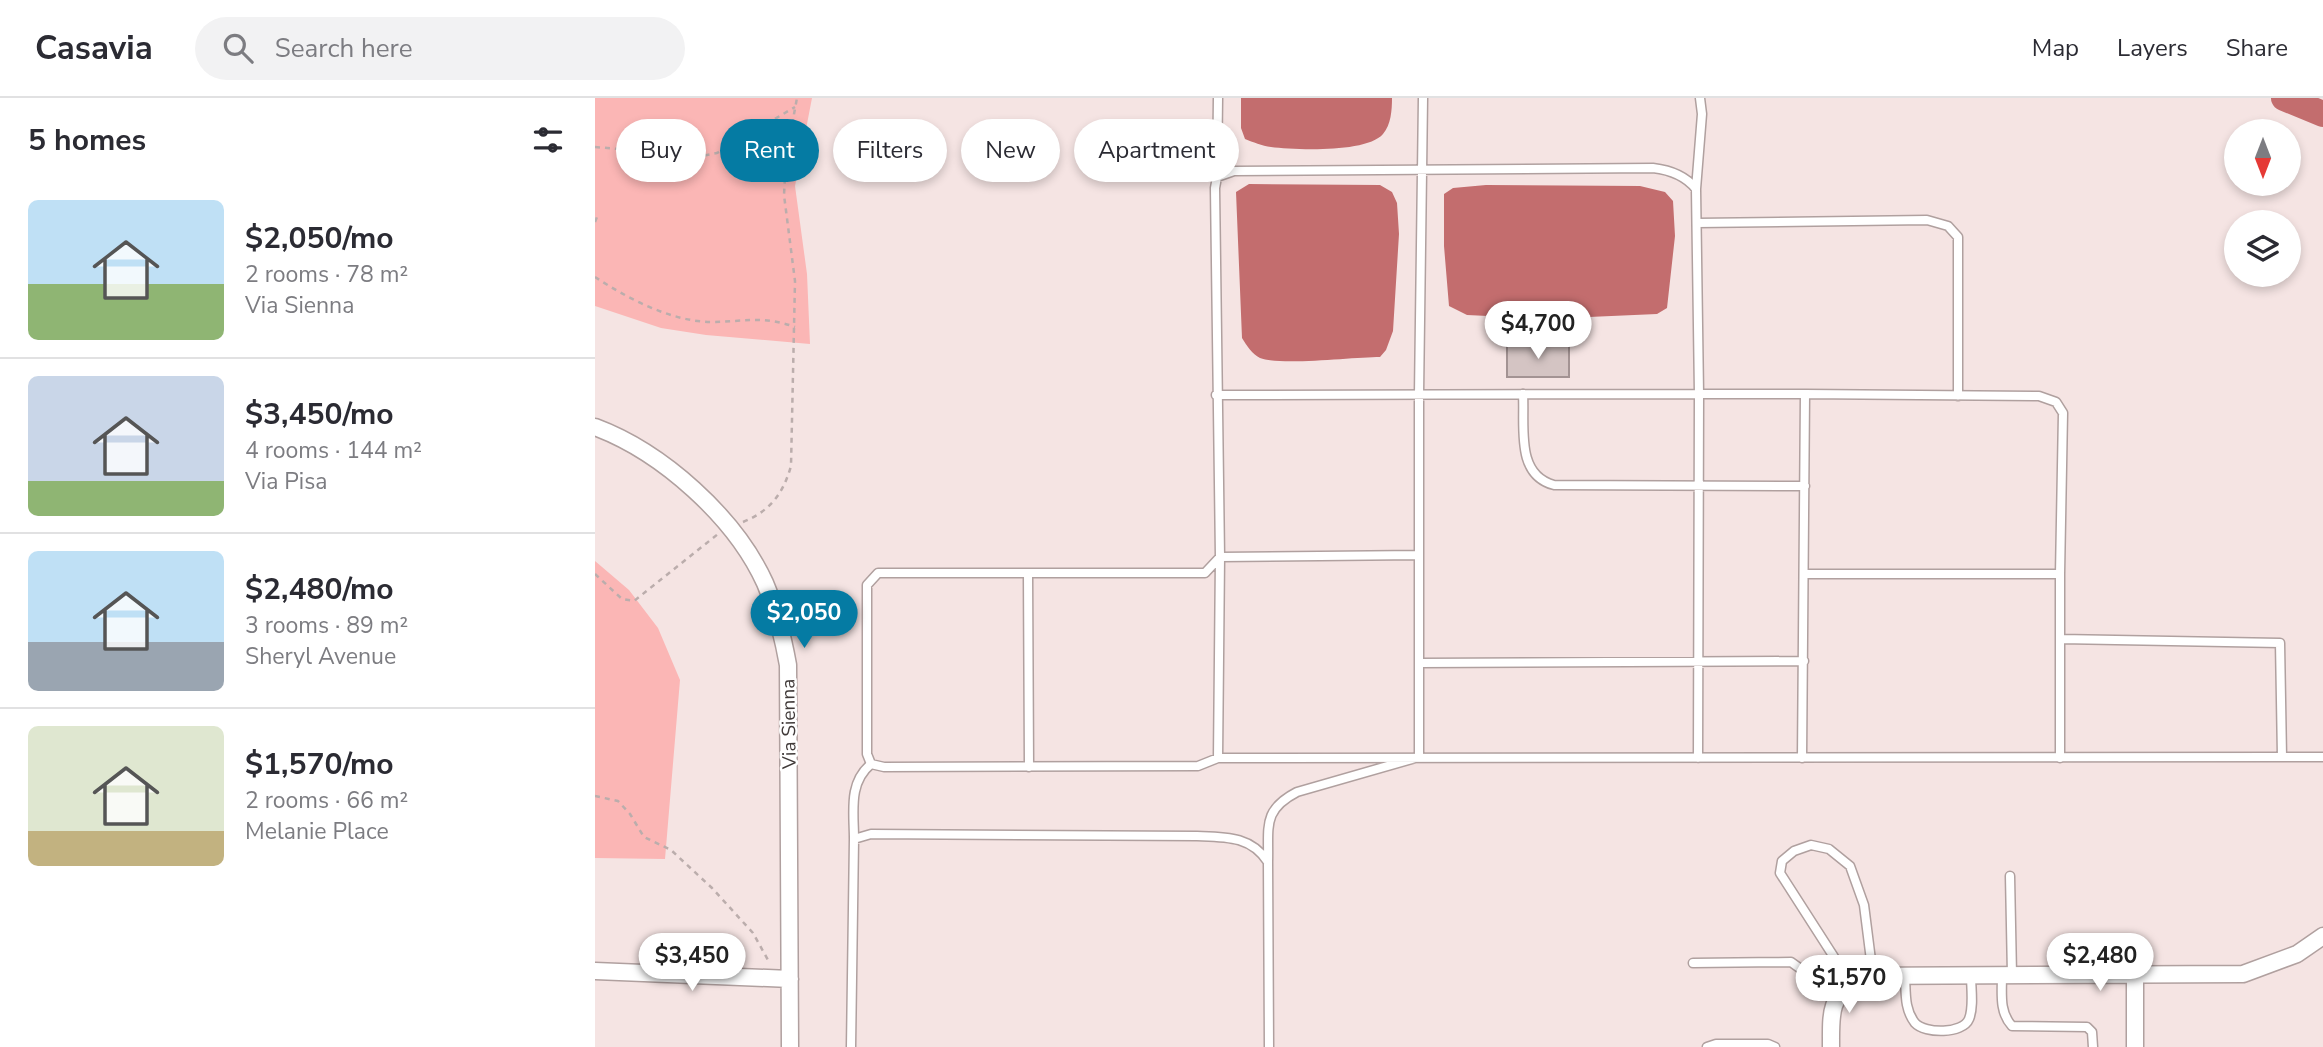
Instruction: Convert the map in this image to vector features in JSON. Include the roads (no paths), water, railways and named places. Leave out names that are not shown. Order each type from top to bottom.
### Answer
[{"type":"street","name":"Via Sienna","points":[[595,427],[657,459],[698,494],[741,542],[764,582],[780,624],[788,665],[790,1047]]},
{"type":"street","points":[[1831,1047],[1831,1012],[1837,995],[1860,978],[2243,974],[2297,954],[2323,936]]},
{"type":"street","points":[[595,971],[790,979]]},
{"type":"street","points":[[2135,974],[2135,1047]]},
{"type":"lane","points":[[1218,98],[1218,119]]},
{"type":"lane","points":[[1419,757],[1419,394],[1423,98]]},
{"type":"lane","points":[[1698,758],[1699,394],[1696,189],[1702,114],[1700,98]]},
{"type":"lane","points":[[1239,171],[1653,168],[1669,170],[1696,189]]},
{"type":"lane","points":[[1216,182],[1216,395],[1220,557],[1218,758]]},
{"type":"lane","points":[[1697,223],[1927,220],[1948,226],[1958,237],[1958,396]]},
{"type":"lane","points":[[1524,394],[1528,466],[1541,482],[1554,485],[1805,486]]},
{"type":"lane","points":[[1216,395],[1805,394],[2039,396],[2056,402],[2063,413],[2060,758]]},
{"type":"lane","points":[[1802,758],[1805,394]]},
{"type":"lane","points":[[871,764],[867,754],[867,585],[878,573],[1205,573],[1220,557],[1419,555]]},
{"type":"lane","points":[[1028,573],[1028,767]]},
{"type":"lane","points":[[1805,574],[2060,574]]},
{"type":"lane","points":[[2061,639],[2280,643],[2282,757]]},
{"type":"lane","points":[[1420,663],[1804,661]]},
{"type":"lane","points":[[1269,1047],[1269,815],[1279,801],[1297,792],[1419,757]]},
{"type":"lane","points":[[871,764],[884,767],[1198,766],[1218,758],[1419,757],[2323,757]]},
{"type":"lane","points":[[851,1047],[854,789],[858,778],[871,764]]},
{"type":"lane","points":[[854,839],[871,834],[1225,837],[1247,842],[1261,851],[1268,862]]},
{"type":"lane","points":[[1811,845],[1829,849],[1850,866],[1864,905],[1860,978],[1780,873],[1782,861],[1794,851],[1811,845]]},
{"type":"lane","points":[[2010,876],[2005,1018],[2012,1026],[2087,1027],[2092,1032],[2093,1047]]},
{"type":"lane","points":[[1693,963],[1791,962],[1837,995]]},
{"type":"lane","points":[[1905,976],[1906,1004],[1917,1026],[1955,1030],[1965,1026],[1970,1018],[1971,975]]},
{"type":"lane","points":[[1707,1047],[1716,1044],[1768,1044],[1775,1047]]},
{"type":"waterway","points":[[2284,98],[2323,114]]}]
